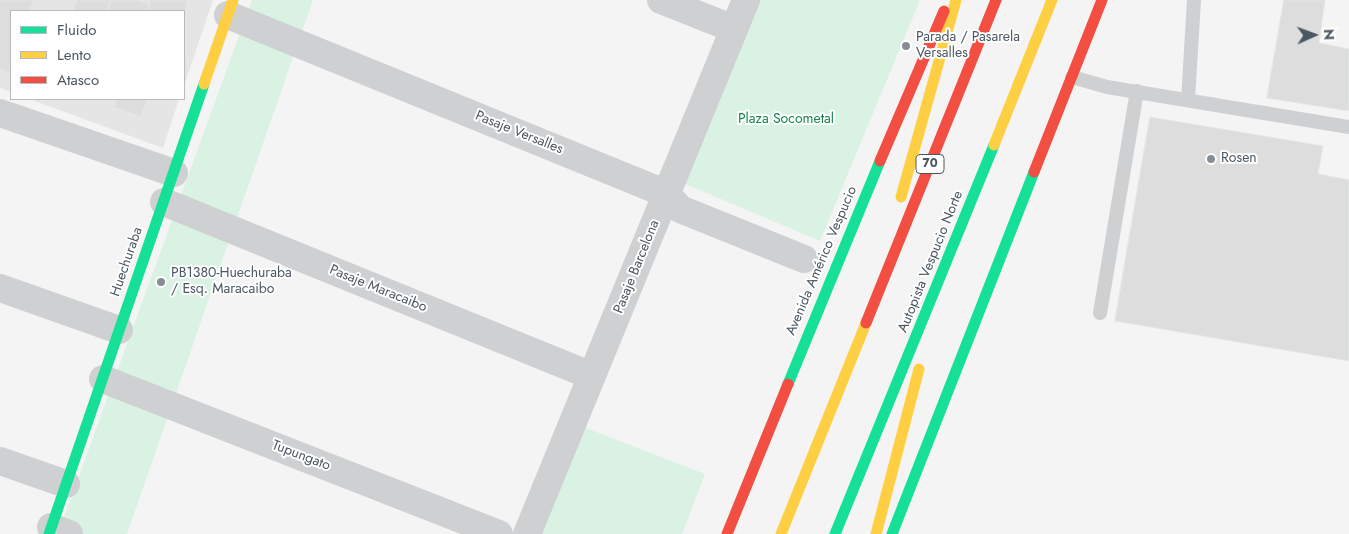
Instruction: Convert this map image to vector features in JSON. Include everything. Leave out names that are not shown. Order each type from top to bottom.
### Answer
[{"type":"main road","name":"Avenida Américo Vespucio","points":[[727,534],[836,262],[948,0]]},
{"type":"main road","points":[[898,206],[956,0]]},
{"type":"main road","name":"70","points":[[780,534],[996,0]]},
{"type":"main road","name":"Autopista Vespucio Norte","points":[[835,534],[945,270],[1052,0]]},
{"type":"main road","points":[[892,534],[1102,0]]},
{"type":"main road","name":"Huechuraba","points":[[56,532],[66,484],[231,8]]},
{"type":"main road","points":[[864,328],[893,225]]},
{"type":"main road","points":[[876,534],[945,270]]},
{"type":"street","points":[[661,0],[734,29]]},
{"type":"street","name":"Pasaje Barcelona","points":[[527,534],[746,0]]},
{"type":"street","name":"Pasaje Versalles","points":[[231,8],[667,194],[680,209],[804,259]]},
{"type":"street","points":[[0,113],[174,173]]},
{"type":"street","name":"Pasaje Maracaibo","points":[[164,202],[592,376]]},
{"type":"street","points":[[0,288],[120,330]]},
{"type":"street","name":"Tupungato","points":[[102,379],[499,534]]},
{"type":"street","points":[[0,461],[66,484]]},
{"type":"lane","points":[[1188,100],[1194,0]]},
{"type":"lane","points":[[1072,77],[1106,87],[1349,127]]},
{"type":"lane","points":[[1100,313],[1137,92]]},
{"type":"shaded area","points":[[0,0],[213,0],[185,83],[185,10],[10,10],[10,92],[0,88]]},
{"type":"shaded area","points":[[32,100],[179,100],[163,148]]},
{"type":"green space","points":[[252,0],[313,0],[127,534],[58,534]]},
{"type":"green space","name":"Plaza Socometal","points":[[751,0],[920,0],[820,241],[676,180]]},
{"type":"green space","points":[[578,425],[705,474],[682,534],[535,534]]},
{"type":"building","points":[[0,0],[34,0],[30,10],[10,10],[10,70],[9,73],[0,69]]},
{"type":"building","points":[[77,0],[111,0],[107,10],[73,10]]},
{"type":"building","points":[[111,0],[138,0],[149,4],[147,10],[107,10]]},
{"type":"building","points":[[151,0],[188,0],[185,10],[147,10]]},
{"type":"building","points":[[1284,0],[1325,0],[1319,43],[1349,49],[1349,111],[1267,98]]},
{"type":"building","points":[[117,100],[147,100],[141,117],[114,107]]},
{"type":"building","points":[[1150,117],[1323,146],[1318,174],[1349,180],[1349,361],[1115,321]]},
{"type":"traffic: fast","points":[[49,534],[204,84]]},
{"type":"traffic: fast","points":[[835,534],[994,145]]},
{"type":"traffic: fast","points":[[788,384],[880,161]]},
{"type":"traffic: fast","points":[[892,534],[1034,172]]},
{"type":"traffic: slow","points":[[204,84],[233,0]]},
{"type":"traffic: slow","points":[[901,197],[956,0]]},
{"type":"traffic: slow","points":[[994,145],[1052,0]]},
{"type":"traffic: slow","points":[[781,534],[866,323]]},
{"type":"traffic: slow","points":[[876,534],[919,369]]},
{"type":"traffic: jam","points":[[866,323],[996,0]]},
{"type":"traffic: jam","points":[[1034,172],[1102,0]]},
{"type":"traffic: jam","points":[[880,161],[944,11]]},
{"type":"traffic: jam","points":[[727,534],[788,384]]},
{"type":"place","name":"Parada / Pasarela Versalles","points":[[906,46]]},
{"type":"place","name":"Rosen","points":[[1211,159]]},
{"type":"place","name":"PB1380-Huechuraba / Esq. Maracaibo","points":[[161,282]]}]
